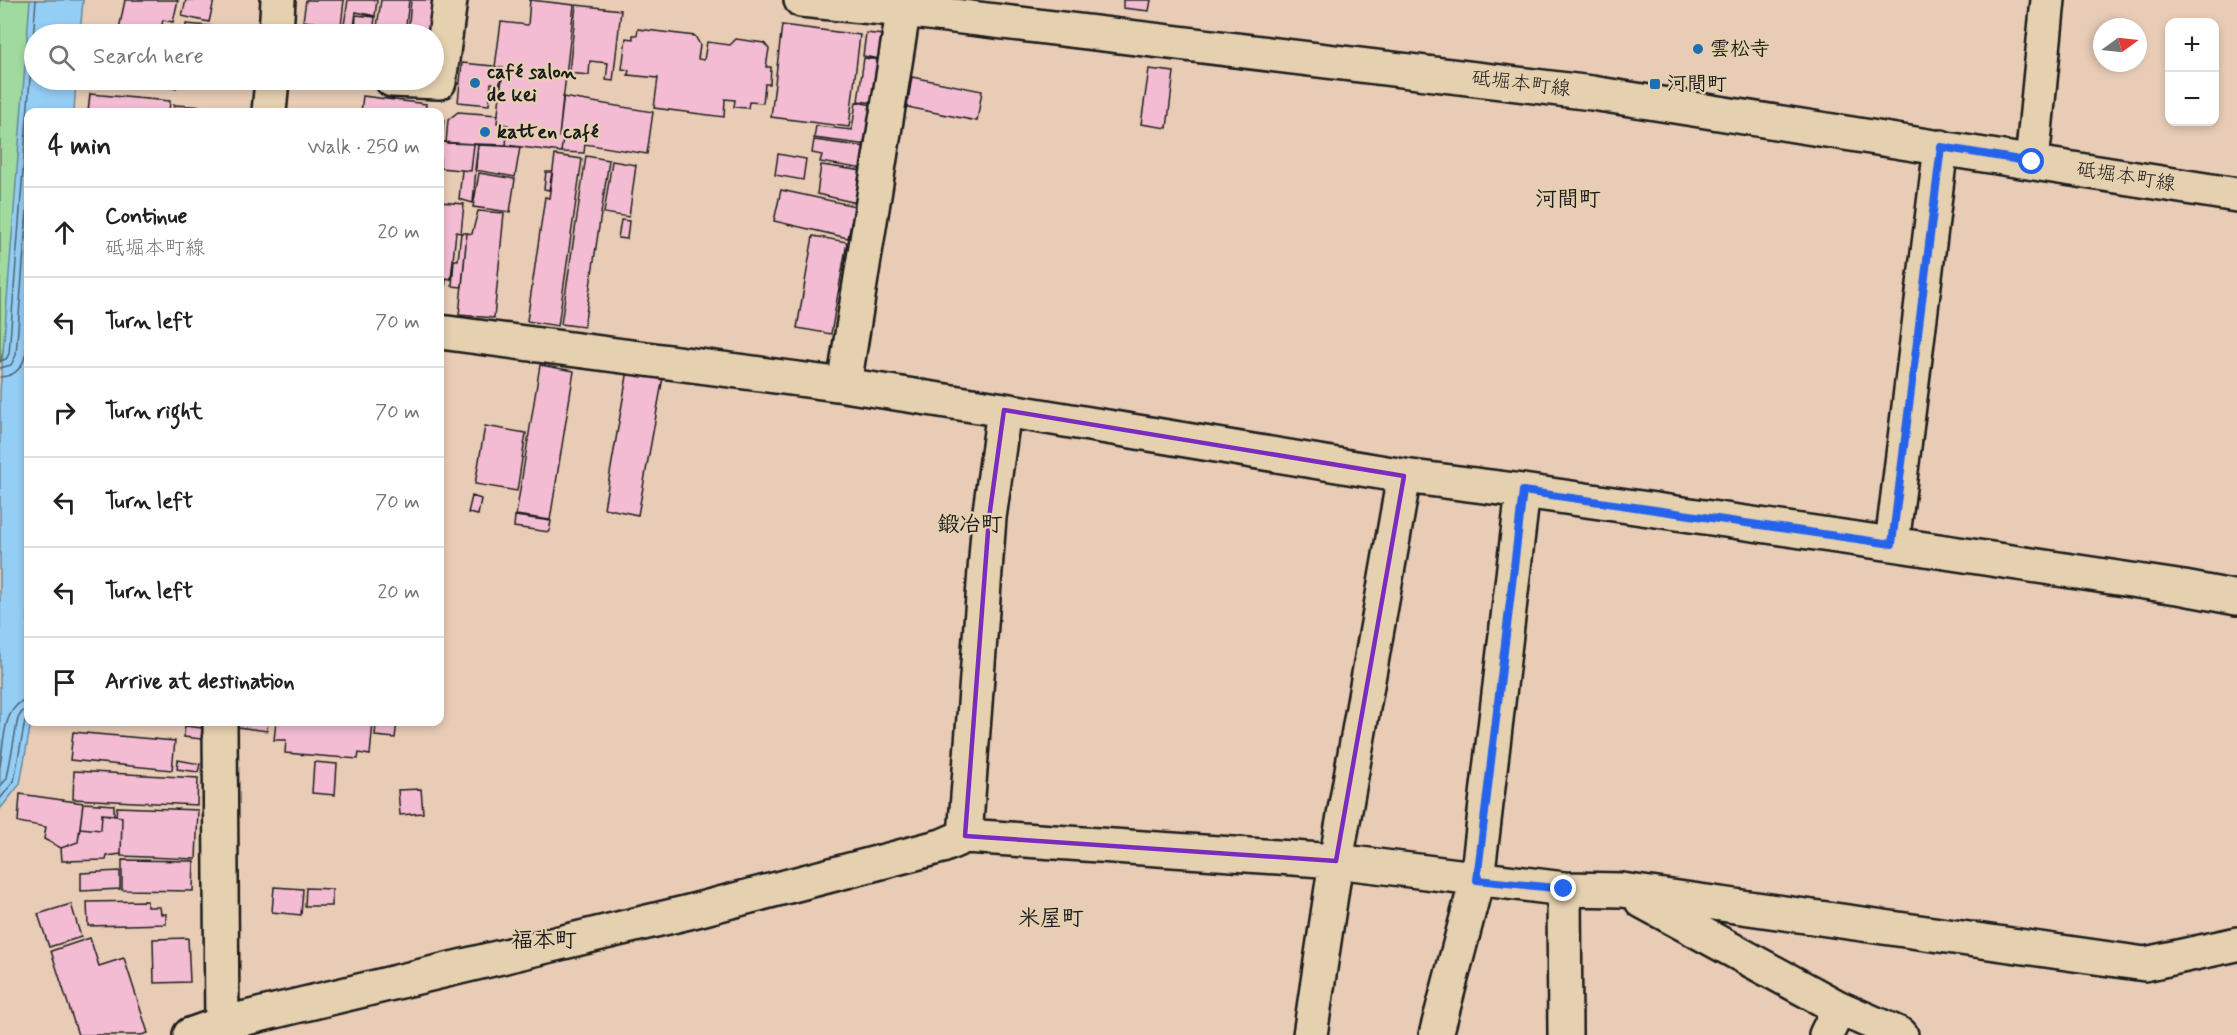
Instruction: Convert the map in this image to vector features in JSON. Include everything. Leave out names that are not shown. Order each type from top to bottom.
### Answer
[{"type":"street","points":[[277,24],[278,0]]},
{"type":"street","points":[[444,45],[450,0]]},
{"type":"street","name":"砥堀本町線","points":[[801,0],[905,5],[1592,93],[2237,195]]},
{"type":"street","points":[[2032,162],[2048,0]]},
{"type":"street","points":[[844,385],[905,5]]},
{"type":"street","points":[[269,108],[271,90]]},
{"type":"street","points":[[1892,544],[1941,147]]},
{"type":"street","points":[[444,333],[844,385],[1404,477],[1523,491],[1892,544],[2237,598]]},
{"type":"street","points":[[965,836],[989,518],[1004,410]]},
{"type":"street","points":[[1310,1035],[1336,861],[1404,477]]},
{"type":"street","points":[[1436,1035],[1477,880],[1523,491]]},
{"type":"street","points":[[220,726],[222,1030]]},
{"type":"street","points":[[190,1035],[222,1030],[689,912],[942,846],[965,836],[1336,861],[1564,889],[1622,890],[2145,964],[2237,944]]},
{"type":"street","points":[[1564,889],[1565,1035]]},
{"type":"street","points":[[1622,890],[1833,1021],[1901,1035]]},
{"type":"highlighted area","points":[[1004,410],[1404,476],[1336,861],[965,836],[989,518]]},
{"type":"green space","points":[[0,0],[64,0],[43,24],[24,24],[24,90],[32,90],[29,108],[24,108],[24,271],[0,363]]},
{"type":"water","points":[[30,0],[83,0],[81,24],[28,24]]},
{"type":"water","points":[[24,78],[24,90],[75,90],[74,108],[24,108],[24,726],[30,726],[20,784],[0,809],[0,392]]},
{"type":"building","points":[[125,0],[178,0],[173,22],[163,20],[162,24],[120,24]]},
{"type":"building","points":[[186,0],[214,0],[209,22],[182,16]]},
{"type":"building","points":[[306,0],[344,0],[341,24],[303,21]]},
{"type":"building","points":[[348,0],[377,0],[375,16],[356,12],[354,24],[344,24]]},
{"type":"building","points":[[381,0],[409,0],[406,24],[377,24]]},
{"type":"building","points":[[411,0],[433,0],[432,24],[409,24]]},
{"type":"building","points":[[530,0],[574,5],[559,137],[563,138],[561,152],[506,145],[508,125],[497,123],[503,68],[495,67],[501,22],[528,25]]},
{"type":"building","points":[[1123,0],[1151,0],[1149,11],[1123,8]]},
{"type":"building","points":[[576,5],[621,10],[613,81],[606,80],[608,63],[590,61],[589,75],[569,73]]},
{"type":"building","points":[[356,15],[375,17],[374,24],[355,24]]},
{"type":"building","points":[[782,25],[860,35],[849,127],[771,117]]},
{"type":"building","points":[[638,29],[695,36],[700,45],[698,59],[704,60],[707,42],[730,45],[736,39],[764,43],[769,49],[766,67],[771,67],[770,84],[765,84],[763,103],[749,102],[748,108],[734,107],[735,100],[725,99],[724,117],[654,108],[658,78],[628,75],[629,70],[622,69],[626,38],[633,39]]},
{"type":"building","points":[[866,33],[883,35],[880,59],[863,56]]},
{"type":"building","points":[[864,58],[880,60],[875,103],[858,101]]},
{"type":"building","points":[[462,63],[493,66],[493,70],[501,70],[500,84],[491,83],[489,105],[458,102]]},
{"type":"building","points":[[1149,69],[1174,72],[1167,128],[1141,124]]},
{"type":"building","points":[[912,77],[982,91],[977,121],[907,107]]},
{"type":"building","points":[[90,94],[170,101],[169,108],[88,108]]},
{"type":"building","points":[[363,96],[426,104],[426,108],[362,108]]},
{"type":"building","points":[[563,97],[653,112],[647,154],[585,144],[584,153],[561,152],[563,138],[559,137]]},
{"type":"building","points":[[856,102],[873,105],[868,145],[814,138],[816,126],[852,130]]},
{"type":"building","points":[[174,105],[206,107],[206,108],[174,108]]},
{"type":"building","points":[[458,112],[498,115],[497,123],[508,125],[506,145],[446,143],[448,120]]},
{"type":"building","points":[[814,140],[866,147],[864,169],[820,162],[822,155],[812,153]]},
{"type":"building","points":[[444,142],[474,144],[471,171],[444,168]]},
{"type":"building","points":[[474,144],[478,145],[473,203],[459,199],[462,170],[471,171]]},
{"type":"building","points":[[478,145],[520,147],[515,177],[475,170]]},
{"type":"building","points":[[778,154],[806,159],[803,180],[775,175]]},
{"type":"building","points":[[555,155],[582,159],[558,326],[527,321],[545,197],[549,198]]},
{"type":"building","points":[[586,156],[609,160],[584,327],[561,324]]},
{"type":"building","points":[[612,161],[636,165],[629,217],[604,213]]},
{"type":"building","points":[[821,165],[863,171],[857,203],[817,194]]},
{"type":"building","points":[[546,172],[552,172],[549,190],[544,189]]},
{"type":"building","points":[[479,173],[515,179],[510,212],[473,207]]},
{"type":"building","points":[[781,190],[855,206],[848,238],[774,221]]},
{"type":"building","points":[[444,202],[464,204],[461,233],[456,232],[451,279],[444,278]]},
{"type":"building","points":[[478,211],[504,213],[494,318],[459,315],[467,233],[472,234]]},
{"type":"building","points":[[621,220],[629,221],[627,239],[618,238]]},
{"type":"building","points":[[461,233],[467,233],[462,287],[452,286],[454,260],[458,260]]},
{"type":"building","points":[[813,236],[847,242],[831,334],[797,328]]},
{"type":"building","points":[[540,365],[574,371],[550,520],[516,515]]},
{"type":"building","points":[[628,370],[663,377],[638,515],[604,508]]},
{"type":"building","points":[[485,426],[526,433],[517,491],[475,484]]},
{"type":"building","points":[[472,496],[481,499],[478,515],[468,513]]},
{"type":"building","points":[[515,516],[551,521],[549,532],[514,527]]},
{"type":"building","points":[[185,726],[202,728],[201,739],[184,737]]},
{"type":"building","points":[[238,726],[268,726],[267,731]]},
{"type":"building","points":[[276,726],[373,726],[370,755],[359,753],[358,759],[285,753],[286,740],[274,740]]},
{"type":"building","points":[[376,726],[396,726],[395,738],[375,736]]},
{"type":"building","points":[[73,732],[175,741],[172,770],[70,760]]},
{"type":"building","points":[[178,760],[200,764],[198,772],[177,769]]},
{"type":"building","points":[[314,762],[337,764],[335,795],[312,793]]},
{"type":"building","points":[[74,771],[198,778],[197,805],[73,799]]},
{"type":"building","points":[[421,789],[423,813],[400,815],[398,790]]},
{"type":"building","points":[[20,794],[83,803],[78,842],[61,848],[44,839],[46,827],[18,822]]},
{"type":"building","points":[[83,803],[114,805],[114,815],[102,814],[101,830],[80,828]]},
{"type":"building","points":[[117,807],[198,810],[196,859],[121,856],[122,817],[116,816]]},
{"type":"building","points":[[102,814],[122,817],[121,854],[107,856],[106,860],[62,861],[61,848],[78,842],[80,828],[101,830]]},
{"type":"building","points":[[122,860],[194,861],[193,891],[122,890]]},
{"type":"building","points":[[120,871],[120,889],[81,891],[81,873]]},
{"type":"building","points":[[274,887],[303,889],[301,915],[272,912]]},
{"type":"building","points":[[306,888],[332,889],[332,906],[305,906]]},
{"type":"building","points":[[147,901],[147,907],[160,907],[161,914],[166,914],[166,924],[88,926],[87,902]]},
{"type":"building","points":[[71,904],[81,937],[49,947],[38,914]]},
{"type":"building","points":[[90,938],[99,966],[124,958],[148,1033],[78,1035],[51,951]]},
{"type":"building","points":[[188,938],[190,982],[154,983],[153,939]]},
{"type":"place","name":"雲松寺","points":[[1698,49]]},
{"type":"place","name":"café salon de kei","points":[[475,83]]},
{"type":"place","name":"河間町","points":[[1655,84]]},
{"type":"place","name":"katten café","points":[[485,132]]},
{"type":"district","name":"河間町","points":[[1568,200]]},
{"type":"district","name":"鍛冶町","points":[[970,525]]},
{"type":"district","name":"米屋町","points":[[1051,919]]},
{"type":"district","name":"福本町","points":[[544,941]]},
{"type":"route","points":[[1564,889],[1477,880],[1523,491],[1892,544],[1941,147],[2032,162]]}]
